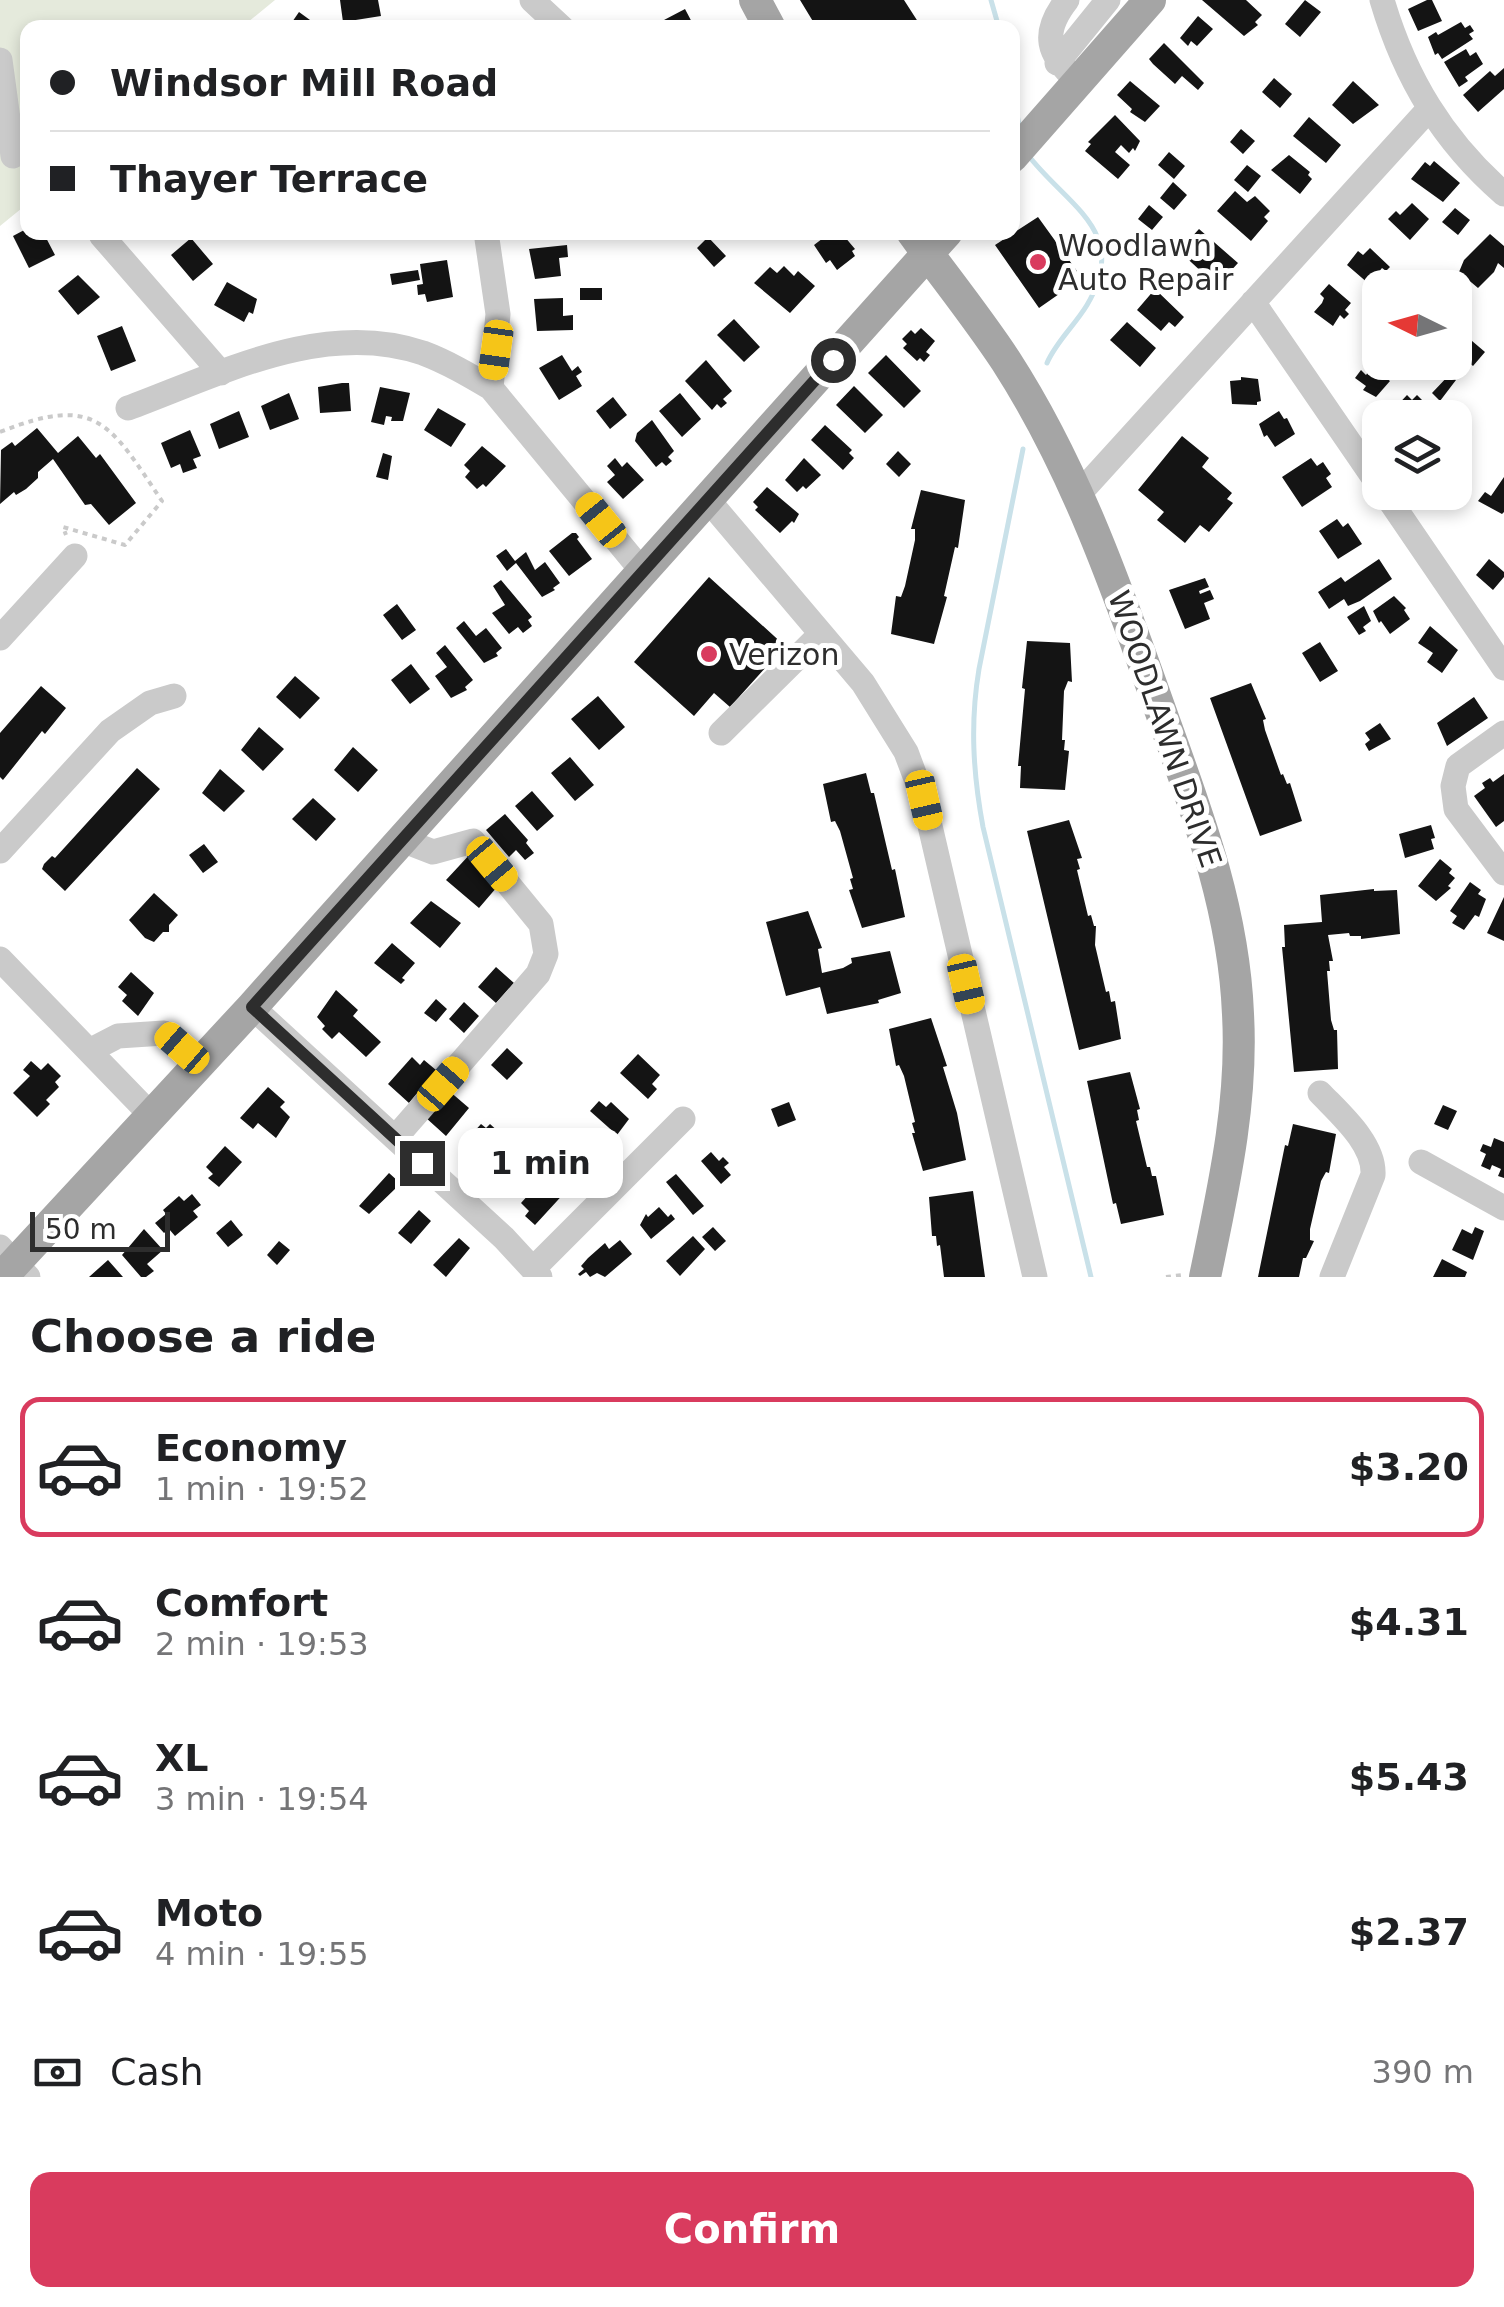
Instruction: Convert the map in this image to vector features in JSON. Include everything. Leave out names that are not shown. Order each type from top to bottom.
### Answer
[{"type":"main road","points":[[1020,148],[1067,72],[1150,0]]},
{"type":"main road","points":[[11,1266],[252,1007],[708,500],[929,240]]},
{"type":"main road","name":"WOODLAWN DRIVE","points":[[929,240],[1007,363],[1078,495],[1107,562],[1209,845],[1233,956],[1238,1087],[1231,1153],[1205,1277]]},
{"type":"street","points":[[532,0],[553,20]]},
{"type":"street","points":[[1067,0],[1052,19],[1051,34],[1067,72]]},
{"type":"street","points":[[1067,72],[1108,0]]},
{"type":"street","points":[[1382,0],[1394,39],[1428,110],[1461,153],[1504,194]]},
{"type":"street","points":[[0,60],[12,156]]},
{"type":"street","points":[[1078,495],[1428,110]]},
{"type":"street","points":[[104,240],[221,374]]},
{"type":"street","points":[[487,240],[498,314],[491,388]]},
{"type":"street","points":[[1253,302],[1362,461]]},
{"type":"street","points":[[128,408],[315,344],[378,344],[421,352],[491,388],[643,572]]},
{"type":"street","points":[[708,500],[884,714],[906,752],[924,800],[1035,1277]]},
{"type":"street","points":[[1396,510],[1504,668]]},
{"type":"street","points":[[0,638],[75,556]]},
{"type":"street","points":[[721,733],[821,634]]},
{"type":"street","points":[[0,851],[110,731],[150,702],[174,696]]},
{"type":"street","points":[[1504,733],[1458,766],[1454,786],[1456,809],[1504,873]]},
{"type":"street","points":[[396,1138],[538,974],[546,954],[541,924],[473,841],[433,852],[402,840]]},
{"type":"street","points":[[0,959],[151,1115]]},
{"type":"street","points":[[252,1007],[537,1273],[683,1119]]},
{"type":"street","points":[[89,1051],[118,1036],[164,1032],[200,1063]]},
{"type":"street","points":[[1320,1093],[1358,1135],[1374,1163],[1374,1175],[1332,1277]]},
{"type":"street","points":[[1421,1162],[1504,1208]]},
{"type":"path","points":[[0,432],[48,414],[86,418],[120,438],[162,500],[126,544],[63,527],[75,556]]},
{"type":"shaded area","points":[[0,0],[275,0],[251,20],[20,20],[20,210],[0,226]]},
{"type":"building","points":[[340,0],[378,0],[381,16],[343,20]]},
{"type":"building","points":[[800,0],[904,0],[917,20],[812,20]]},
{"type":"building","points":[[1202,0],[1246,0],[1262,15],[1255,22],[1258,25],[1244,36]]},
{"type":"building","points":[[1305,0],[1321,12],[1300,37],[1285,24]]},
{"type":"building","points":[[1432,0],[1442,21],[1418,31],[1408,9]]},
{"type":"building","points":[[685,9],[691,20],[664,20]]},
{"type":"building","points":[[299,12],[310,20],[294,20]]},
{"type":"building","points":[[1198,16],[1213,29],[1197,46],[1191,41],[1188,46],[1180,38]]},
{"type":"building","points":[[1461,22],[1465,28],[1470,25],[1473,39],[1442,59],[1438,53],[1435,55],[1428,37]]},
{"type":"building","points":[[1164,43],[1204,83],[1198,90],[1182,76],[1175,84],[1149,59]]},
{"type":"building","points":[[1466,49],[1470,56],[1476,52],[1483,64],[1465,77],[1468,81],[1459,87],[1444,62]]},
{"type":"building","points":[[1504,68],[1504,89],[1478,112],[1463,95],[1490,71],[1495,76]]},
{"type":"building","points":[[1274,78],[1292,94],[1280,108],[1262,92]]},
{"type":"building","points":[[1130,81],[1160,106],[1145,122],[1130,112],[1132,109],[1117,95]]},
{"type":"building","points":[[1353,81],[1379,105],[1353,124],[1332,105]]},
{"type":"building","points":[[1115,115],[1140,141],[1135,151],[1133,148],[1129,153],[1121,145],[1115,152],[1130,165],[1118,179],[1085,151],[1091,144],[1088,142]]},
{"type":"building","points":[[1309,117],[1341,145],[1326,163],[1293,136]]},
{"type":"building","points":[[1241,129],[1255,141],[1243,154],[1230,142]]},
{"type":"building","points":[[1169,152],[1185,166],[1174,179],[1158,165]]},
{"type":"building","points":[[1289,155],[1310,172],[1312,179],[1300,194],[1271,170]]},
{"type":"building","points":[[1434,161],[1460,183],[1443,202],[1411,179],[1425,162],[1430,166]]},
{"type":"building","points":[[1247,165],[1261,176],[1248,192],[1234,180]]},
{"type":"building","points":[[1173,182],[1187,195],[1174,210],[1160,198]]},
{"type":"building","points":[[1235,191],[1247,202],[1255,196],[1270,211],[1264,217],[1268,221],[1251,241],[1217,211]]},
{"type":"building","points":[[1412,203],[1429,219],[1410,240],[1388,219],[1396,211],[1400,215]]},
{"type":"building","points":[[1149,205],[1163,217],[1152,230],[1138,219]]},
{"type":"building","points":[[1455,208],[1470,220],[1458,235],[1442,222]]},
{"type":"building","name":"Woodlawn Auto Repair","points":[[1038,217],[1082,278],[1039,308],[995,245],[1003,240],[1020,240],[1020,229]]},
{"type":"building","points":[[1199,229],[1238,263],[1217,286],[1179,251]]},
{"type":"building","points":[[20,232],[20,240],[47,240],[55,255],[29,268],[13,236]]},
{"type":"building","points":[[1490,234],[1504,246],[1504,268],[1498,263],[1478,288],[1472,283],[1472,270],[1460,270],[1464,260]]},
{"type":"building","points":[[193,240],[213,264],[193,281],[171,255]]},
{"type":"building","points":[[711,240],[726,256],[714,267],[697,248]]},
{"type":"building","points":[[821,240],[847,240],[855,249],[855,256],[837,270],[830,260],[826,263],[814,245]]},
{"type":"building","points":[[567,245],[568,257],[559,258],[561,276],[535,279],[529,249]]},
{"type":"building","points":[[1370,248],[1390,267],[1362,270],[1362,278],[1347,265],[1358,251],[1363,255]]},
{"type":"building","points":[[447,260],[453,297],[427,302],[425,294],[418,295],[417,285],[423,284],[420,264]]},
{"type":"building","points":[[784,266],[794,276],[798,271],[815,286],[790,313],[754,283],[770,267],[777,273]]},
{"type":"building","points":[[418,270],[420,280],[392,285],[390,274]]},
{"type":"building","points":[[78,275],[100,297],[78,315],[58,291]]},
{"type":"building","points":[[227,282],[257,299],[253,314],[249,312],[244,322],[214,305]]},
{"type":"building","points":[[1329,284],[1351,303],[1345,310],[1349,314],[1344,319],[1340,315],[1333,326],[1314,312],[1324,298],[1320,294]]},
{"type":"building","points":[[580,288],[602,288],[602,300],[580,300]]},
{"type":"building","points":[[1155,289],[1184,317],[1175,327],[1169,322],[1161,331],[1137,310]]},
{"type":"building","points":[[563,298],[563,316],[573,315],[573,330],[537,331],[534,299]]},
{"type":"building","points":[[734,319],[760,347],[744,362],[717,335]]},
{"type":"building","points":[[1127,322],[1156,348],[1140,367],[1110,340]]},
{"type":"building","points":[[122,326],[136,361],[111,371],[97,336]]},
{"type":"building","points":[[921,328],[935,341],[924,362],[920,358],[917,361],[903,348],[907,344],[902,339],[911,330],[915,334]]},
{"type":"building","points":[[1472,341],[1485,352],[1472,365]]},
{"type":"building","points":[[562,355],[572,371],[578,366],[582,372],[576,376],[582,386],[559,400],[539,368]]},
{"type":"building","points":[[886,355],[921,391],[904,408],[868,373]]},
{"type":"building","points":[[706,360],[732,391],[723,399],[727,403],[721,408],[717,404],[712,410],[685,381]]},
{"type":"building","points":[[1361,370],[1362,380],[1390,381],[1376,397],[1363,390],[1366,386],[1355,378]]},
{"type":"building","points":[[1241,377],[1258,379],[1261,401],[1257,405],[1232,404],[1230,381]]},
{"type":"building","points":[[1444,380],[1456,380],[1441,400],[1432,393]]},
{"type":"building","points":[[349,383],[351,411],[320,413],[318,387]]},
{"type":"building","points":[[854,386],[883,415],[865,433],[836,405]]},
{"type":"building","points":[[380,387],[410,393],[403,421],[391,421],[392,417],[386,416],[384,425],[371,422]]},
{"type":"building","points":[[289,393],[299,419],[270,430],[261,406]]},
{"type":"building","points":[[680,393],[701,419],[682,437],[659,411]]},
{"type":"building","points":[[613,397],[627,415],[610,429],[596,411]]},
{"type":"building","points":[[438,408],[466,424],[451,447],[424,430]]},
{"type":"building","points":[[239,411],[249,437],[219,449],[210,424]]},
{"type":"building","points":[[1279,411],[1295,434],[1275,447],[1267,435],[1264,437],[1259,424]]},
{"type":"building","points":[[652,420],[674,451],[666,466],[662,462],[656,467],[635,441],[637,433]]},
{"type":"building","points":[[825,425],[852,450],[849,453],[854,458],[843,470],[811,440]]},
{"type":"building","points":[[37,428],[58,453],[78,436],[96,458],[100,454],[136,503],[109,525],[91,504],[85,505],[53,459],[26,489],[16,495],[14,492],[0,504],[1,450],[12,442],[15,446]]},
{"type":"building","points":[[190,430],[201,456],[193,459],[197,468],[183,473],[180,464],[171,468],[161,443]]},
{"type":"building","points":[[1182,436],[1209,458],[1202,467],[1232,493],[1227,499],[1233,503],[1209,532],[1200,525],[1185,543],[1157,520],[1164,512],[1138,490]]},
{"type":"building","points":[[482,446],[506,466],[486,487],[483,484],[477,489],[465,477],[470,471],[464,465]]},
{"type":"building","points":[[898,451],[911,464],[899,477],[886,464]]},
{"type":"building","points":[[383,453],[392,456],[388,480],[376,477]]},
{"type":"building","points":[[615,458],[622,467],[627,462],[644,480],[623,499],[607,482],[615,475],[607,466]]},
{"type":"building","points":[[804,458],[821,475],[797,492],[785,480]]},
{"type":"building","points":[[1311,458],[1317,466],[1323,462],[1331,474],[1326,478],[1332,487],[1302,507],[1282,477]]},
{"type":"building","points":[[1504,477],[1502,514],[1478,501],[1485,492],[1491,496]]},
{"type":"building","points":[[767,487],[799,514],[780,533],[755,510],[758,507],[753,502]]},
{"type":"building","points":[[921,490],[965,500],[958,548],[955,547],[934,644],[891,634],[896,596],[901,597],[905,586],[915,540],[915,529],[911,529]]},
{"type":"building","points":[[1337,519],[1343,527],[1348,523],[1362,544],[1338,559],[1319,531]]},
{"type":"building","points":[[576,533],[592,559],[569,576],[549,551]]},
{"type":"building","points":[[506,549],[515,561],[526,552],[535,570],[545,562],[560,583],[555,590],[542,597],[516,563],[507,571],[496,556]]},
{"type":"building","points":[[1379,559],[1392,579],[1360,601],[1348,606],[1344,599],[1329,609],[1318,592],[1341,577],[1345,582]]},
{"type":"building","points":[[1489,559],[1504,572],[1493,590],[1476,575]]},
{"type":"building","name":"Verizon","points":[[709,577],[785,646],[730,707],[714,693],[694,716],[634,662]]},
{"type":"building","points":[[1205,578],[1209,587],[1199,591],[1200,594],[1210,590],[1214,599],[1204,603],[1210,619],[1185,629],[1169,590]]},
{"type":"building","points":[[501,580],[532,617],[528,620],[532,626],[523,633],[518,627],[509,634],[492,613],[505,605],[493,586]]},
{"type":"building","points":[[1394,596],[1410,619],[1390,634],[1373,611]]},
{"type":"building","points":[[397,604],[416,630],[402,640],[383,615]]},
{"type":"building","points":[[1364,606],[1371,621],[1359,635],[1347,617]]},
{"type":"building","points":[[464,621],[476,636],[486,628],[502,648],[496,653],[498,656],[484,663],[456,628]]},
{"type":"building","points":[[1430,626],[1458,650],[1442,673],[1427,662],[1433,653],[1418,643]]},
{"type":"building","points":[[1027,641],[1070,643],[1072,682],[1068,681],[1064,691],[1062,740],[1064,750],[1069,751],[1065,790],[1020,788],[1018,766]]},
{"type":"building","points":[[1320,642],[1338,671],[1320,682],[1302,653]]},
{"type":"building","points":[[445,645],[473,680],[465,687],[467,690],[451,698],[435,676],[447,667],[436,653]]},
{"type":"building","points":[[411,664],[430,689],[410,704],[391,680]]},
{"type":"building","points":[[295,676],[320,698],[300,719],[276,697]]},
{"type":"building","points":[[1251,683],[1266,719],[1265,730],[1281,775],[1290,783],[1302,821],[1260,836],[1210,698]]},
{"type":"building","points":[[41,686],[66,708],[3,780],[0,733]]},
{"type":"building","points":[[598,696],[625,727],[599,750],[571,719]]},
{"type":"building","points":[[1474,697],[1488,718],[1447,746],[1437,723]]},
{"type":"building","points":[[1380,723],[1391,739],[1369,751],[1365,744],[1370,740],[1365,733]]},
{"type":"building","points":[[259,727],[284,749],[263,771],[241,750]]},
{"type":"building","points":[[353,747],[378,770],[358,792],[334,770]]},
{"type":"building","points":[[570,757],[594,785],[575,801],[551,773]]},
{"type":"building","points":[[137,768],[160,789],[65,891],[42,869],[44,864],[52,856],[55,858]]},
{"type":"building","points":[[220,769],[245,791],[224,812],[202,793]]},
{"type":"building","points":[[866,773],[905,917],[862,928],[849,890],[853,889],[853,878],[840,831],[835,821],[831,822],[823,784]]},
{"type":"building","points":[[1504,774],[1504,821],[1496,827],[1474,796],[1485,788],[1482,783],[1490,778],[1493,782]]},
{"type":"building","points":[[532,791],[554,816],[537,831],[515,806]]},
{"type":"building","points":[[313,798],[336,819],[316,841],[292,819]]},
{"type":"building","points":[[505,814],[534,853],[525,860],[516,850],[509,857],[486,830]]},
{"type":"building","points":[[1069,820],[1082,858],[1077,859],[1077,870],[1088,916],[1096,926],[1095,945],[1106,992],[1109,991],[1111,1002],[1115,1001],[1121,1039],[1079,1050],[1027,831]]},
{"type":"building","points":[[1431,825],[1434,849],[1405,858],[1399,834]]},
{"type":"building","points":[[204,844],[218,862],[203,873],[189,855]]},
{"type":"building","points":[[472,852],[503,880],[479,908],[446,880]]},
{"type":"building","points":[[1440,859],[1452,869],[1449,873],[1455,878],[1448,886],[1451,888],[1436,901],[1418,886]]},
{"type":"building","points":[[1470,882],[1486,899],[1479,917],[1475,915],[1464,930],[1452,923],[1457,916],[1450,911]]},
{"type":"building","points":[[1397,890],[1400,934],[1361,939],[1349,933],[1328,935],[1333,961],[1329,961],[1327,971],[1331,1020],[1337,1030],[1338,1069],[1294,1072],[1282,947],[1284,925],[1322,922],[1320,895]]},
{"type":"building","points":[[154,893],[178,915],[169,925],[169,932],[163,932],[154,942],[129,920]]},
{"type":"building","points":[[1504,897],[1504,941],[1487,933]]},
{"type":"building","points":[[431,901],[461,923],[440,948],[410,923]]},
{"type":"building","points":[[808,911],[822,948],[818,949],[822,973],[843,968],[852,963],[851,958],[890,951],[901,993],[878,1000],[879,1003],[827,1014],[820,987],[786,996],[766,922]]},
{"type":"building","points":[[392,943],[415,963],[401,984],[374,963]]},
{"type":"building","points":[[496,967],[514,983],[496,1003],[478,987]]},
{"type":"building","points":[[131,972],[154,993],[138,1016],[122,1001],[127,995],[118,987]]},
{"type":"building","points":[[336,990],[358,1010],[353,1016],[381,1042],[366,1057],[339,1032],[332,1039],[322,1029],[325,1026],[317,1017]]},
{"type":"building","points":[[436,999],[447,1009],[436,1022],[424,1013]]},
{"type":"building","points":[[464,1002],[479,1016],[464,1033],[449,1019]]},
{"type":"building","points":[[931,1018],[947,1066],[943,1067],[966,1160],[923,1171],[912,1133],[915,1122],[904,1076],[896,1066],[889,1029]]},
{"type":"building","points":[[507,1048],[523,1063],[507,1080],[491,1065]]},
{"type":"building","points":[[638,1054],[660,1075],[652,1084],[657,1089],[648,1099],[620,1073]]},
{"type":"building","points":[[412,1057],[420,1065],[424,1060],[436,1070],[409,1103],[388,1084]]},
{"type":"building","points":[[31,1061],[41,1070],[48,1063],[61,1076],[55,1082],[59,1087],[46,1100],[50,1104],[37,1117],[13,1093],[30,1076],[23,1070]]},
{"type":"building","points":[[1130,1072],[1140,1109],[1136,1121],[1147,1167],[1156,1176],[1164,1215],[1121,1224],[1116,1203],[1113,1204],[1087,1081]]},
{"type":"building","points":[[268,1087],[285,1102],[280,1107],[290,1117],[276,1138],[258,1123],[253,1129],[240,1118]]},
{"type":"building","points":[[448,1090],[469,1108],[446,1136],[425,1117]]},
{"type":"building","points":[[599,1101],[606,1107],[611,1102],[629,1119],[617,1135],[590,1111]]},
{"type":"building","points":[[789,1102],[796,1120],[778,1127],[771,1109]]},
{"type":"building","points":[[1443,1105],[1457,1111],[1448,1130],[1434,1124]]},
{"type":"building","points":[[481,1124],[486,1128],[490,1124],[501,1134],[497,1138],[501,1142],[479,1166],[459,1148]]},
{"type":"building","points":[[1293,1124],[1336,1134],[1329,1173],[1321,1181],[1310,1229],[1310,1240],[1314,1241],[1303,1258],[1299,1277],[1258,1277],[1285,1145],[1288,1146]]},
{"type":"building","points":[[1494,1138],[1504,1142],[1504,1178],[1498,1176],[1501,1169],[1481,1166],[1486,1154],[1480,1151],[1483,1144],[1491,1147]]},
{"type":"building","points":[[225,1146],[242,1162],[219,1187],[208,1178],[213,1174],[206,1167]]},
{"type":"building","points":[[711,1152],[719,1161],[723,1157],[729,1163],[724,1167],[731,1175],[721,1184],[701,1161]]},
{"type":"building","points":[[389,1173],[399,1182],[369,1214],[359,1206]]},
{"type":"building","points":[[676,1174],[704,1206],[693,1215],[666,1182]]},
{"type":"building","points":[[553,1176],[568,1189],[535,1225],[525,1216],[529,1211],[521,1203],[540,1182],[544,1186]]},
{"type":"building","points":[[973,1191],[985,1277],[944,1277],[940,1245],[932,1236],[929,1197]]},
{"type":"building","points":[[192,1194],[201,1205],[193,1211],[198,1217],[175,1236],[169,1229],[164,1233],[155,1223],[166,1214],[163,1210],[179,1196],[184,1201]]},
{"type":"building","points":[[659,1207],[675,1219],[651,1239],[640,1225],[646,1214],[648,1217]]},
{"type":"building","points":[[419,1210],[431,1221],[411,1244],[398,1233]]},
{"type":"building","points":[[231,1220],[243,1235],[228,1247],[216,1233]]},
{"type":"building","points":[[713,1227],[726,1241],[715,1251],[702,1237]]},
{"type":"building","points":[[1475,1227],[1484,1231],[1473,1260],[1452,1250],[1462,1229],[1472,1234]]},
{"type":"building","points":[[144,1229],[163,1250],[147,1264],[154,1271],[141,1277],[122,1255]]},
{"type":"building","points":[[693,1236],[705,1249],[680,1276],[666,1261]]},
{"type":"building","points":[[459,1238],[470,1248],[446,1277],[433,1265]]},
{"type":"building","points":[[620,1240],[632,1254],[605,1277],[597,1273],[590,1277],[586,1272],[578,1274],[605,1243],[609,1249]]},
{"type":"building","points":[[279,1241],[290,1250],[277,1265],[267,1255]]},
{"type":"building","points":[[1442,1259],[1467,1272],[1465,1277],[1433,1277]]},
{"type":"building","points":[[108,1260],[123,1277],[89,1277]]},
{"type":"waterway","points":[[991,0],[997,20]]},
{"type":"waterway","points":[[1028,155],[1089,221],[1102,258],[1099,279],[1087,305],[1047,363]]},
{"type":"waterway","points":[[1023,449],[979,669],[974,709],[975,768],[983,827],[1091,1277]]},
{"type":"place","name":"Woodlawn Auto Repair","points":[[1038,262]]},
{"type":"place","name":"Verizon","points":[[709,654]]},
{"type":"route","points":[[422,1163],[252,1007],[833,360]]}]
